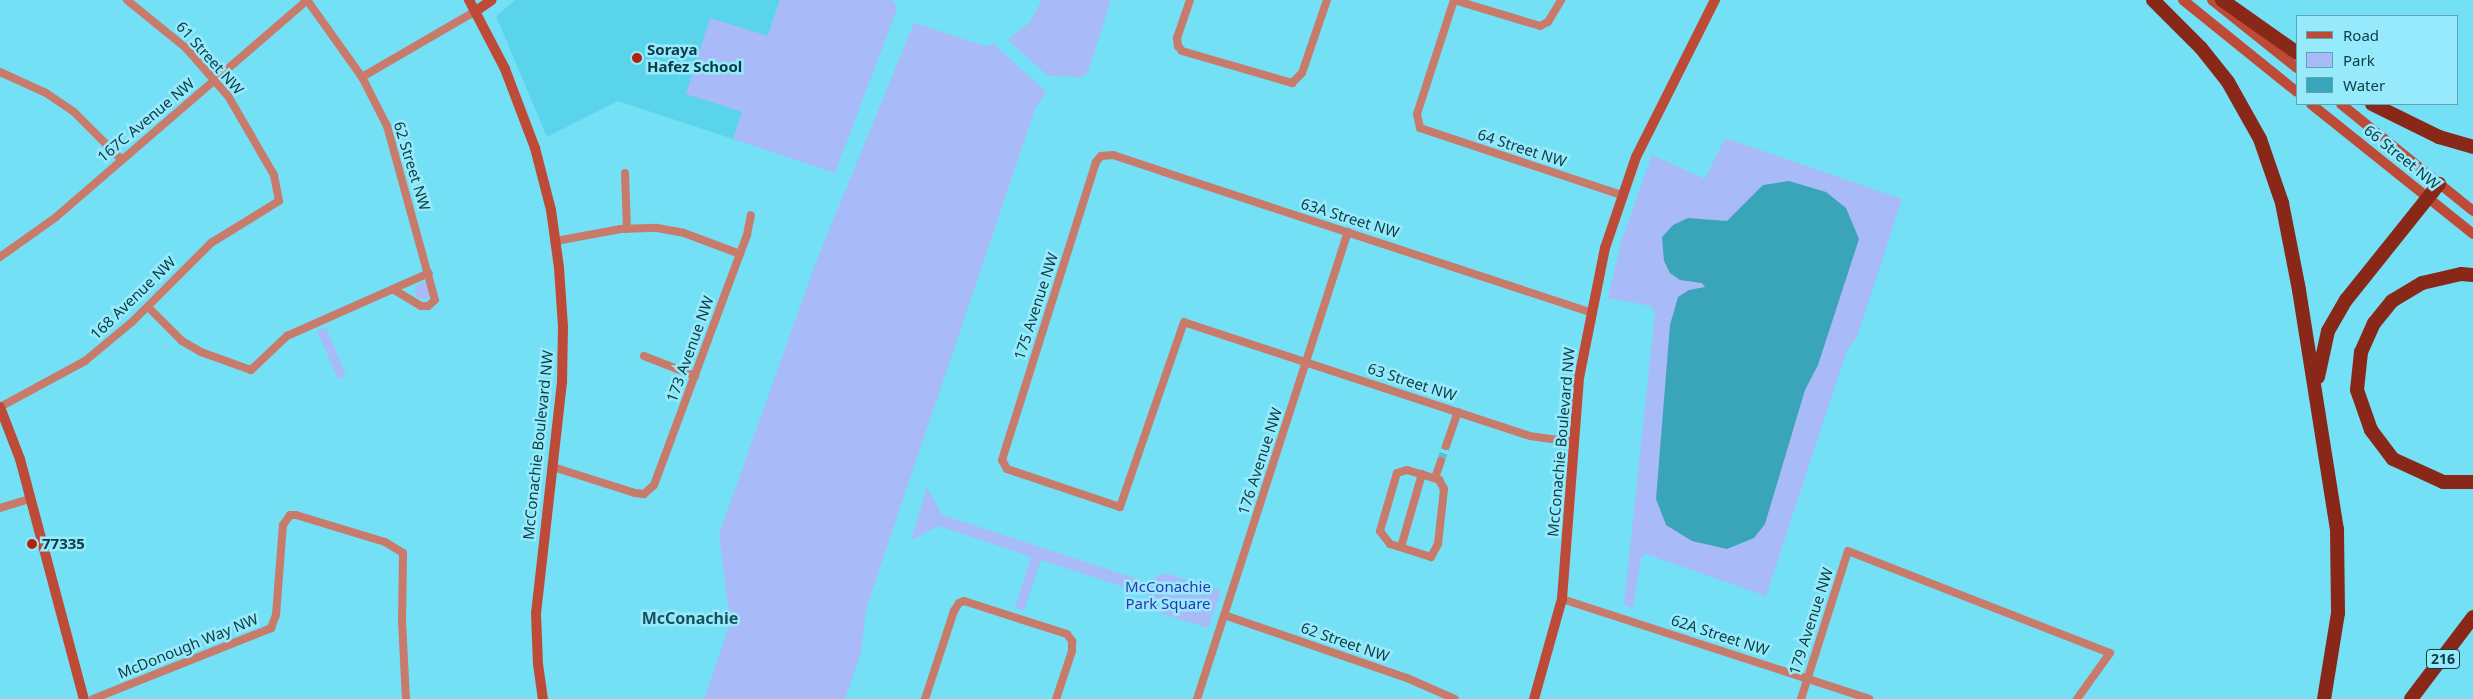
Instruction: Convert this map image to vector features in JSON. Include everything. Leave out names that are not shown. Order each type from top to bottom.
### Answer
[{"type":"highway","points":[[2153,0],[2201,48],[2228,82],[2260,139],[2282,203],[2291,245],[2333,494],[2339,569],[2338,613],[2324,699]]},
{"type":"highway","points":[[2222,0],[2296,52]]},
{"type":"highway","points":[[2374,105],[2439,137],[2473,147]]},
{"type":"highway","points":[[2319,413],[2319,363],[2328,331],[2352,293],[2429,199],[2439,184]]},
{"type":"highway","points":[[2473,276],[2461,274],[2422,283],[2392,301],[2374,323],[2360,352],[2357,390],[2371,430],[2393,459],[2443,482],[2473,482]]},
{"type":"highway","name":"216","points":[[2411,699],[2473,617]]},
{"type":"street","name":"61 Street NW","points":[[127,0],[164,27],[215,80],[252,133],[274,175],[279,201]]},
{"type":"street","name":"167C Avenue NW","points":[[0,257],[56,216],[307,0]]},
{"type":"street","name":"62 Street NW","points":[[307,0],[362,77],[387,126],[435,300],[428,306],[421,306],[393,289]]},
{"type":"street","name":"McConachie Boulevard NW","points":[[469,0],[505,68],[526,119],[544,180],[556,241],[564,352],[536,612],[538,664],[543,699]]},
{"type":"street","points":[[362,77],[492,0]]},
{"type":"street","points":[[1190,0],[1178,46],[1182,51],[1283,83],[1298,80],[1327,0]]},
{"type":"street","points":[[1454,0],[1535,26],[1545,25],[1561,0]]},
{"type":"street","name":"64 Street NW","points":[[1454,0],[1417,114],[1417,124],[1425,131],[1621,195]]},
{"type":"street","name":"McConachie Boulevard NW","points":[[1534,699],[1562,599],[1573,442],[1590,312],[1621,195],[1651,123],[1715,0]]},
{"type":"street","points":[[2183,0],[2296,91]]},
{"type":"street","points":[[2212,0],[2296,67]]},
{"type":"street","points":[[0,72],[46,93],[74,112],[121,159]]},
{"type":"street","name":"66 Street NW","points":[[2313,105],[2473,234]]},
{"type":"street","name":"66 Street NW","points":[[2341,105],[2473,211]]},
{"type":"street","name":"63A Street NW","points":[[1101,156],[1118,157],[1590,312]]},
{"type":"street","name":"175 Avenue NW","points":[[1061,487],[1004,466],[1003,452],[1096,162],[1101,156]]},
{"type":"street","points":[[625,173],[627,229]]},
{"type":"street","name":"168 Avenue NW","points":[[0,407],[70,372],[116,337],[211,243],[279,201]]},
{"type":"street","name":"173 Avenue NW","points":[[553,467],[635,493],[649,491],[656,480],[695,376],[740,254],[751,215]]},
{"type":"street","points":[[556,241],[627,229],[672,230],[740,254]]},
{"type":"street","name":"176 Avenue NW","points":[[1197,699],[1348,232]]},
{"type":"street","points":[[148,307],[182,341],[201,352],[251,370],[287,336],[429,274]]},
{"type":"street","name":"63 Street NW","points":[[1061,487],[1120,507],[1184,322],[1530,436],[1573,442]]},
{"type":"street","points":[[644,356],[695,376]]},
{"type":"street","points":[[0,407],[13,438],[84,699]]},
{"type":"street","points":[[1446,446],[1458,412]]},
{"type":"street","points":[[1435,478],[1441,461]]},
{"type":"street","points":[[1407,470],[1435,478],[1444,489],[1435,552],[1431,557],[1390,544],[1380,531],[1397,473],[1407,470]]},
{"type":"street","points":[[1401,547],[1422,474]]},
{"type":"street","points":[[0,508],[30,498]]},
{"type":"street","name":"McDonough Way NW","points":[[93,699],[271,628],[276,615],[283,524],[290,515],[296,515],[385,542],[404,553],[402,621],[406,699]]},
{"type":"street","name":"179 Avenue NW","points":[[1801,699],[1848,551],[2110,653],[2077,699]]},
{"type":"street","name":"62A Street NW","points":[[1562,599],[1869,699]]},
{"type":"street","points":[[926,699],[954,610],[964,601],[1067,634],[1072,641],[1072,650],[1056,699]]},
{"type":"street","name":"62 Street NW","points":[[1224,615],[1407,678],[1455,699]]},
{"type":"shaded area","name":"Soraya Hafez School","points":[[515,0],[780,0],[733,139],[618,101],[547,137],[496,16]]},
{"type":"green space","points":[[780,0],[893,0],[897,9],[835,173],[733,139],[742,112],[686,94],[710,18],[768,36]]},
{"type":"green space","points":[[1042,0],[1111,0],[1088,72],[1081,77],[1048,76],[1008,40],[1030,22]]},
{"type":"green space","points":[[914,23],[985,46],[994,44],[1046,92],[1035,109],[866,609],[861,652],[845,699],[704,699],[730,623],[719,534],[816,262]]},
{"type":"green space","points":[[1725,138],[1902,199],[1857,337],[1847,350],[1766,596],[1646,554],[1641,558],[1633,609],[1624,604],[1655,313],[1651,306],[1608,298],[1621,242],[1652,155],[1705,179]]},
{"type":"green space","points":[[423,283],[429,285],[431,291],[429,297],[423,299],[417,297],[415,291],[417,285]]},
{"type":"green space","points":[[326,327],[346,376],[338,379],[317,331]]},
{"type":"green space","name":"McConachie Park Square","points":[[927,487],[942,515],[1147,582],[1165,573],[1221,591],[1208,628],[1150,610],[1146,594],[1041,560],[1024,610],[1015,608],[1031,557],[939,526],[911,540]]},
{"type":"water","points":[[1789,181],[1826,192],[1846,208],[1859,239],[1818,365],[1805,390],[1765,524],[1754,538],[1727,549],[1692,541],[1666,525],[1656,499],[1670,325],[1678,297],[1689,290],[1705,287],[1702,283],[1680,280],[1670,273],[1664,261],[1662,237],[1673,225],[1688,218],[1727,221],[1763,185]]},
{"type":"tunnel","points":[[1441,461],[1446,446]]},
{"type":"place","name":"Soraya Hafez School","points":[[637,58]]},
{"type":"place","name":"77335","points":[[32,544]]},
{"type":"district","name":"McConachie","points":[[690,618]]}]
